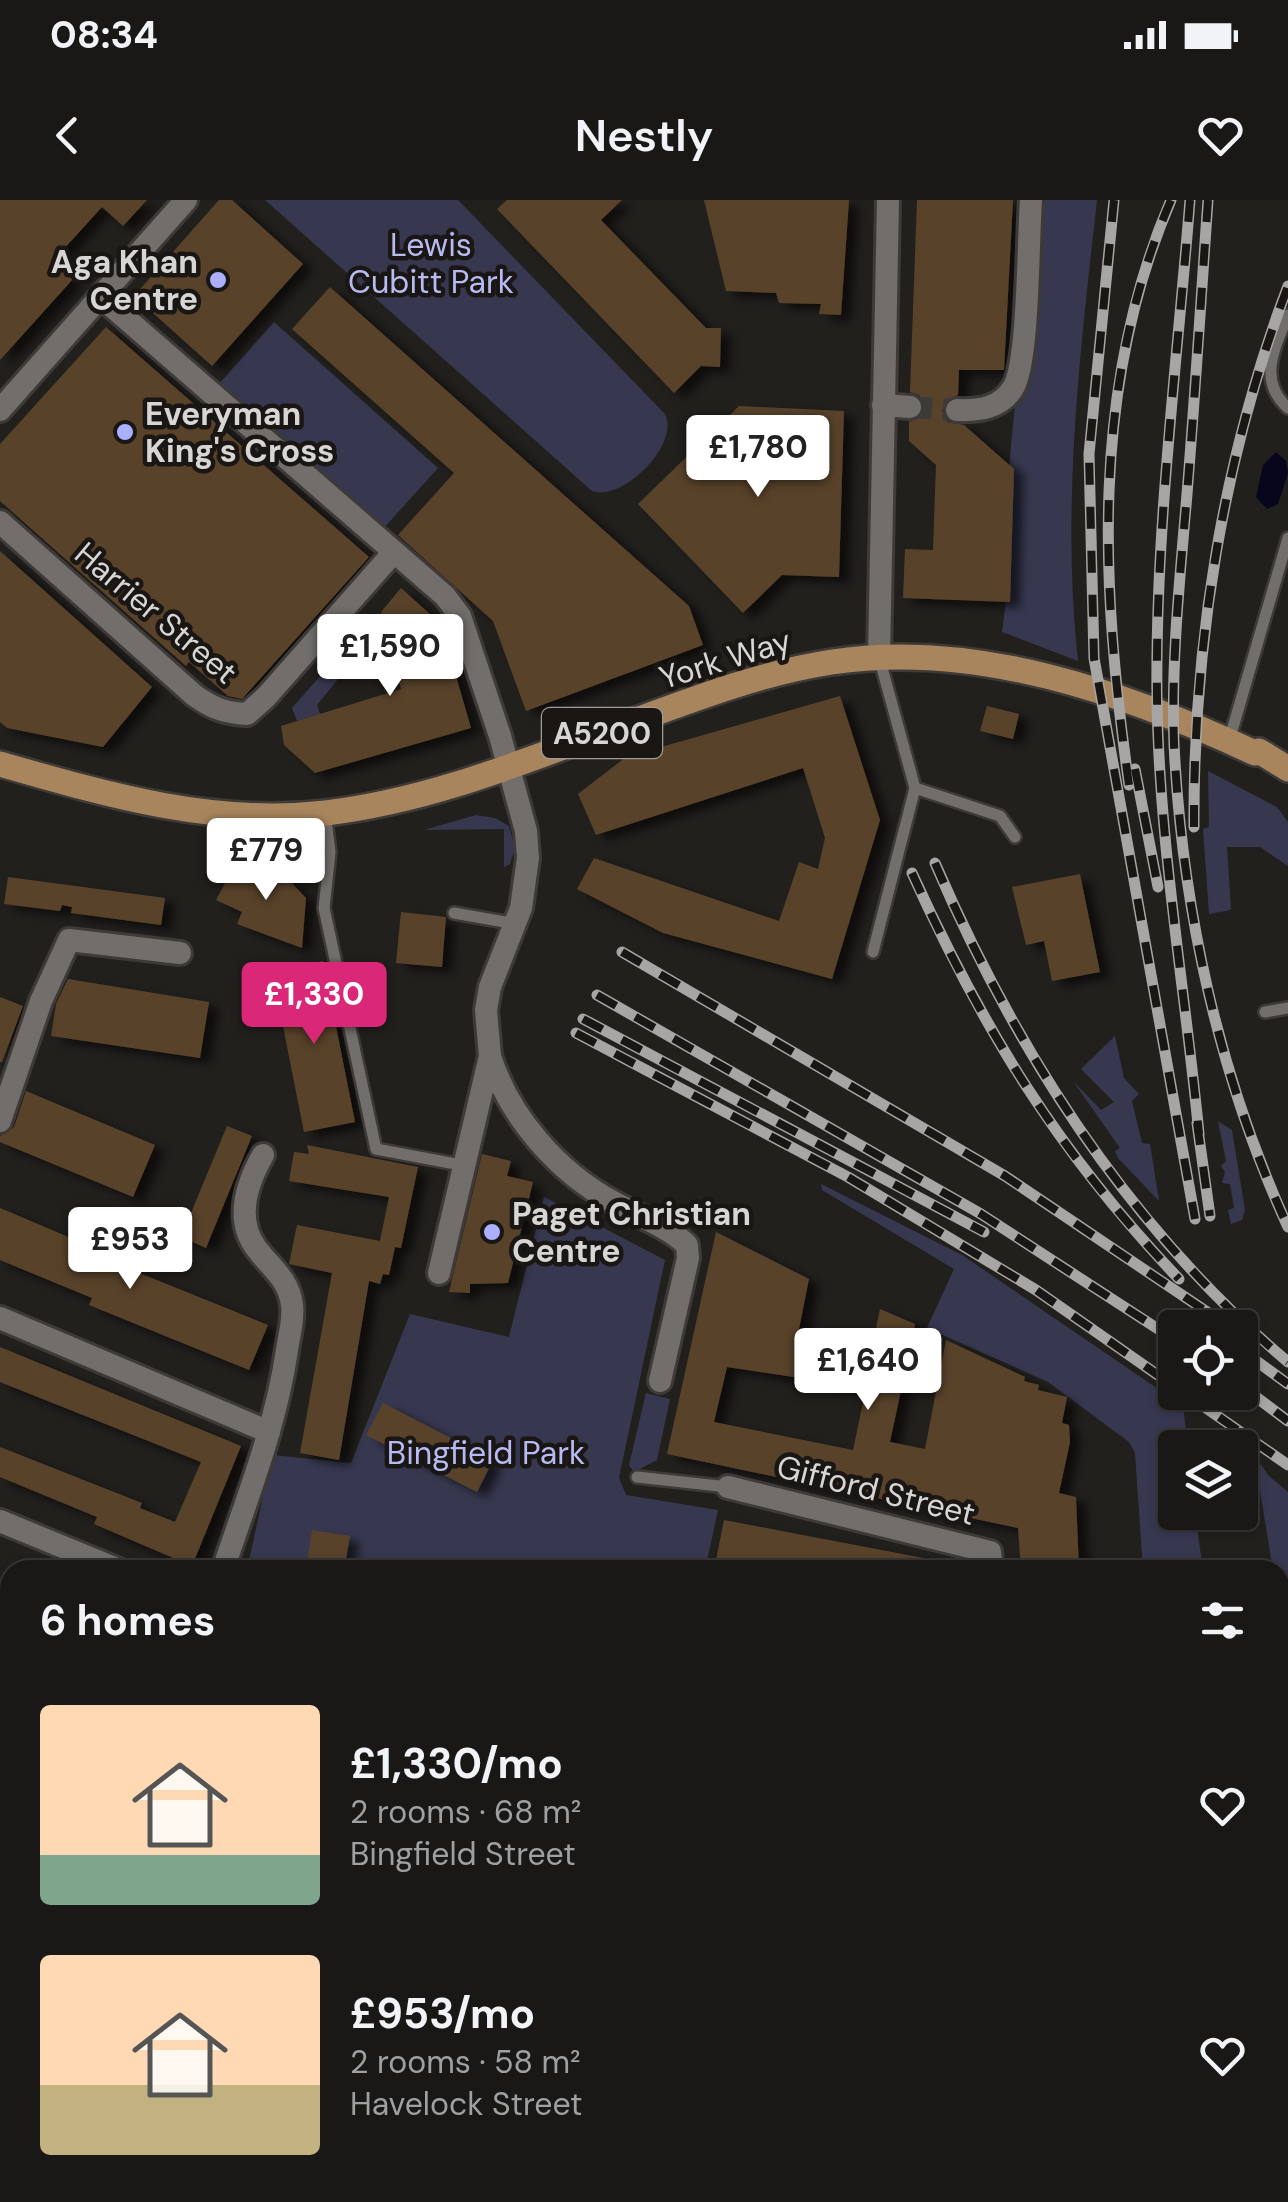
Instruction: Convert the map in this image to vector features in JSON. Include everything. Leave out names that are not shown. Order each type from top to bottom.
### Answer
[{"type":"main road","name":"York Way","points":[[0,764],[141,804],[198,814],[325,813],[406,800],[509,770],[741,685],[809,666],[879,657],[946,657],[1077,685],[1139,704],[1259,751],[1288,769]]},
{"type":"street","points":[[0,410],[186,200]]},
{"type":"street","points":[[879,657],[888,200]]},
{"type":"street","points":[[958,410],[988,409],[1002,401],[1019,374],[1031,200]]},
{"type":"street","points":[[100,297],[416,571],[460,616],[509,770],[526,831],[528,858],[516,924],[490,988],[486,1010],[490,1056],[514,1110],[558,1161],[598,1194],[688,1245],[660,1381]]},
{"type":"street","points":[[883,406],[910,407]]},
{"type":"street","name":"Harrier Street","points":[[0,522],[36,543],[194,695],[220,711],[247,714],[394,552]]},
{"type":"street","points":[[0,1122],[41,1001],[70,940],[180,953]]},
{"type":"street","points":[[439,1273],[490,1056]]},
{"type":"street","points":[[226,1560],[280,1398],[293,1306],[278,1270],[256,1248],[247,1225],[245,1200],[250,1176],[263,1155]]},
{"type":"street","points":[[0,1318],[269,1432]]},
{"type":"street","name":"Gifford Street","points":[[728,1488],[990,1552],[991,1560]]},
{"type":"street","points":[[0,1521],[95,1560]]},
{"type":"lane","points":[[1288,315],[1269,366],[1271,382],[1288,408]]},
{"type":"lane","points":[[1229,741],[1288,538]]},
{"type":"lane","points":[[873,952],[915,788],[879,657]]},
{"type":"lane","points":[[915,788],[1000,816],[1015,838]]},
{"type":"lane","points":[[325,813],[330,852],[324,908],[376,1149],[462,1165]]},
{"type":"lane","points":[[454,912],[516,924]]},
{"type":"lane","points":[[1265,1012],[1288,1008]]},
{"type":"lane","points":[[637,1477],[728,1488]]},
{"type":"green space","name":"Lewis Cubitt Park","points":[[265,200],[458,200],[665,414],[664,441],[656,455],[632,480],[618,488],[592,491]]},
{"type":"green space","points":[[1042,200],[1097,200],[1079,372],[1072,488],[1078,661],[1002,632],[1011,446]]},
{"type":"green space","points":[[274,322],[438,468],[382,530],[219,384]]},
{"type":"green space","points":[[366,624],[370,640],[317,705],[320,714],[297,721],[292,708]]},
{"type":"green space","points":[[1208,771],[1277,807],[1288,822],[1288,866],[1260,847],[1227,847],[1231,910],[1209,914],[1203,829],[1209,827]]},
{"type":"green space","points":[[476,815],[495,818],[509,826],[515,848],[510,864],[504,867],[504,829],[424,830]]},
{"type":"green space","points":[[1115,1036],[1124,1078],[1139,1094],[1132,1101],[1142,1143],[1150,1144],[1159,1201],[1118,1158],[1115,1151],[1120,1148],[1073,1081],[1101,1110],[1114,1102],[1081,1069]]},
{"type":"green space","points":[[1218,1121],[1232,1130],[1245,1210],[1242,1220],[1231,1224],[1228,1210],[1234,1208],[1230,1184],[1222,1183],[1225,1172],[1221,1166],[1226,1161]]},
{"type":"green space","points":[[821,1184],[962,1255],[1158,1389],[1158,1410],[1183,1410],[1186,1430],[1158,1430],[1158,1530],[1197,1530],[1202,1560],[1142,1560],[1135,1453],[1129,1442],[1048,1382],[927,1328],[954,1269],[822,1190]]},
{"type":"green space","name":"Bingfield Park","points":[[544,1197],[665,1260],[619,1478],[626,1495],[718,1510],[707,1560],[249,1560],[272,1455],[351,1463],[410,1314],[509,1337]]},
{"type":"green space","points":[[646,1393],[670,1399],[657,1460],[634,1472],[629,1465]]},
{"type":"green space","points":[[1258,1460],[1288,1492],[1288,1560],[1271,1560]]},
{"type":"shaded area","points":[[1276,452],[1286,461],[1288,473],[1278,504],[1267,509],[1256,497],[1263,465]]},
{"type":"building","points":[[0,200],[147,200],[123,226],[102,207],[52,262],[73,279],[0,360]]},
{"type":"building","name":"Aga Khan Centre","points":[[219,200],[232,200],[303,264],[212,366],[134,296]]},
{"type":"building","points":[[507,200],[622,200],[601,220],[706,328],[721,328],[720,367],[701,366],[674,393],[497,209]]},
{"type":"building","points":[[704,200],[849,200],[841,315],[819,314],[821,304],[779,303],[776,293],[726,291]]},
{"type":"building","points":[[917,200],[1013,200],[1004,370],[959,370],[958,395],[945,401],[942,411],[948,422],[964,425],[1014,469],[1010,602],[903,598],[905,549],[933,550],[936,465],[909,441],[909,422],[922,416],[925,407],[919,395],[910,392]]},
{"type":"building","points":[[330,287],[689,606],[703,645],[526,711],[493,621],[398,535],[454,473],[292,329]]},
{"type":"building","points":[[106,327],[369,557],[242,699],[228,696],[189,662],[186,666],[0,501],[0,444]]},
{"type":"building","points":[[739,406],[844,411],[839,577],[782,575],[743,613],[638,504]]},
{"type":"building","points":[[0,551],[152,687],[103,747],[7,728],[0,722]]},
{"type":"building","points":[[401,588],[441,624],[471,728],[315,773],[284,745],[281,726],[401,689],[381,612]]},
{"type":"building","points":[[840,696],[880,820],[832,979],[663,933],[577,889],[594,858],[779,921],[799,862],[818,869],[825,838],[803,768],[596,835],[578,794],[626,757]]},
{"type":"building","points":[[987,706],[1019,714],[1013,739],[980,731]]},
{"type":"building","points":[[238,859],[290,881],[306,898],[302,948],[237,924],[242,912],[216,900]]},
{"type":"building","points":[[1080,874],[1100,972],[1052,981],[1044,941],[1026,945],[1012,887]]},
{"type":"building","points":[[8,877],[165,898],[161,925],[71,913],[72,907],[62,905],[60,911],[4,904]]},
{"type":"building","points":[[401,912],[446,917],[442,967],[396,963]]},
{"type":"building","points":[[323,961],[355,1122],[304,1132],[272,971]]},
{"type":"building","points":[[68,979],[209,1002],[200,1058],[51,1036],[56,1004]]},
{"type":"building","points":[[0,997],[23,1006],[2,1062],[0,1062]]},
{"type":"building","points":[[26,1091],[155,1145],[133,1197],[0,1142],[0,1136],[14,1127]]},
{"type":"building","points":[[227,1126],[252,1136],[206,1248],[181,1237]]},
{"type":"building","points":[[307,1145],[418,1167],[401,1248],[395,1247],[389,1275],[383,1274],[380,1284],[369,1281],[339,1460],[300,1453],[332,1273],[289,1264],[297,1225],[380,1241],[389,1197],[289,1181],[294,1152],[309,1154]]},
{"type":"building","name":"Paget Christian Centre","points":[[482,1154],[511,1161],[507,1176],[533,1182],[508,1283],[470,1284],[470,1293],[449,1292]]},
{"type":"building","points":[[0,1208],[97,1249],[95,1255],[268,1325],[249,1370],[89,1305],[92,1298],[0,1260]]},
{"type":"building","points":[[716,1232],[809,1279],[796,1344],[870,1356],[880,1309],[915,1324],[890,1442],[925,1449],[946,1340],[1025,1377],[1024,1381],[1039,1385],[1038,1390],[1067,1397],[1062,1423],[1069,1425],[1070,1442],[1059,1493],[1076,1497],[1079,1560],[1020,1560],[1018,1528],[667,1454]],"holes":[[[727,1367],[866,1388],[853,1450],[714,1422]]]},
{"type":"building","points":[[0,1347],[241,1446],[194,1560],[178,1560],[94,1524],[97,1517],[0,1477],[0,1447],[142,1503],[140,1508],[175,1522],[201,1462],[0,1382]]},
{"type":"building","points":[[383,1403],[493,1460],[477,1492],[366,1435]]},
{"type":"building","points":[[724,1520],[934,1560],[716,1560]]},
{"type":"building","points":[[312,1530],[350,1536],[346,1560],[308,1560]]},
{"type":"tunnel","points":[[910,407],[957,410]]},
{"type":"railway","points":[[1114,200],[1089,454],[1094,658],[1195,1219]]},
{"type":"railway","points":[[1129,785],[1112,636],[1109,489],[1126,343],[1145,271],[1171,200]]},
{"type":"railway","points":[[1190,200],[1163,511],[1157,698],[1167,862],[1199,1134]]},
{"type":"railway","points":[[1208,200],[1175,650],[1173,713],[1178,806],[1195,930],[1208,991],[1242,1111],[1288,1227]]},
{"type":"railway","points":[[1194,827],[1199,690],[1216,552],[1246,417],[1288,286]]},
{"type":"railway","points":[[1135,769],[1158,887]]},
{"type":"railway","points":[[935,863],[1002,1002],[1083,1133],[1178,1254],[1288,1362]]},
{"type":"railway","points":[[912,873],[967,985],[1027,1088],[1096,1184],[1179,1279]]},
{"type":"railway","points":[[622,952],[1005,1176],[1204,1310]]},
{"type":"railway","points":[[597,995],[981,1214],[1158,1329]]},
{"type":"railway","points":[[583,1019],[984,1232]]},
{"type":"railway","points":[[576,1033],[848,1177],[1036,1290],[1158,1375]]},
{"type":"railway","points":[[1197,1123],[1210,1216]]},
{"type":"railway","points":[[1258,1362],[1288,1384]]},
{"type":"railway","points":[[1258,1398],[1288,1421]]},
{"type":"railway","points":[[1209,1410],[1288,1465]]},
{"type":"place","name":"Aga Khan Centre","points":[[218,280]]},
{"type":"place","name":"Everyman King's Cross","points":[[125,432]]},
{"type":"place","name":"Paget Christian Centre","points":[[492,1232]]}]
